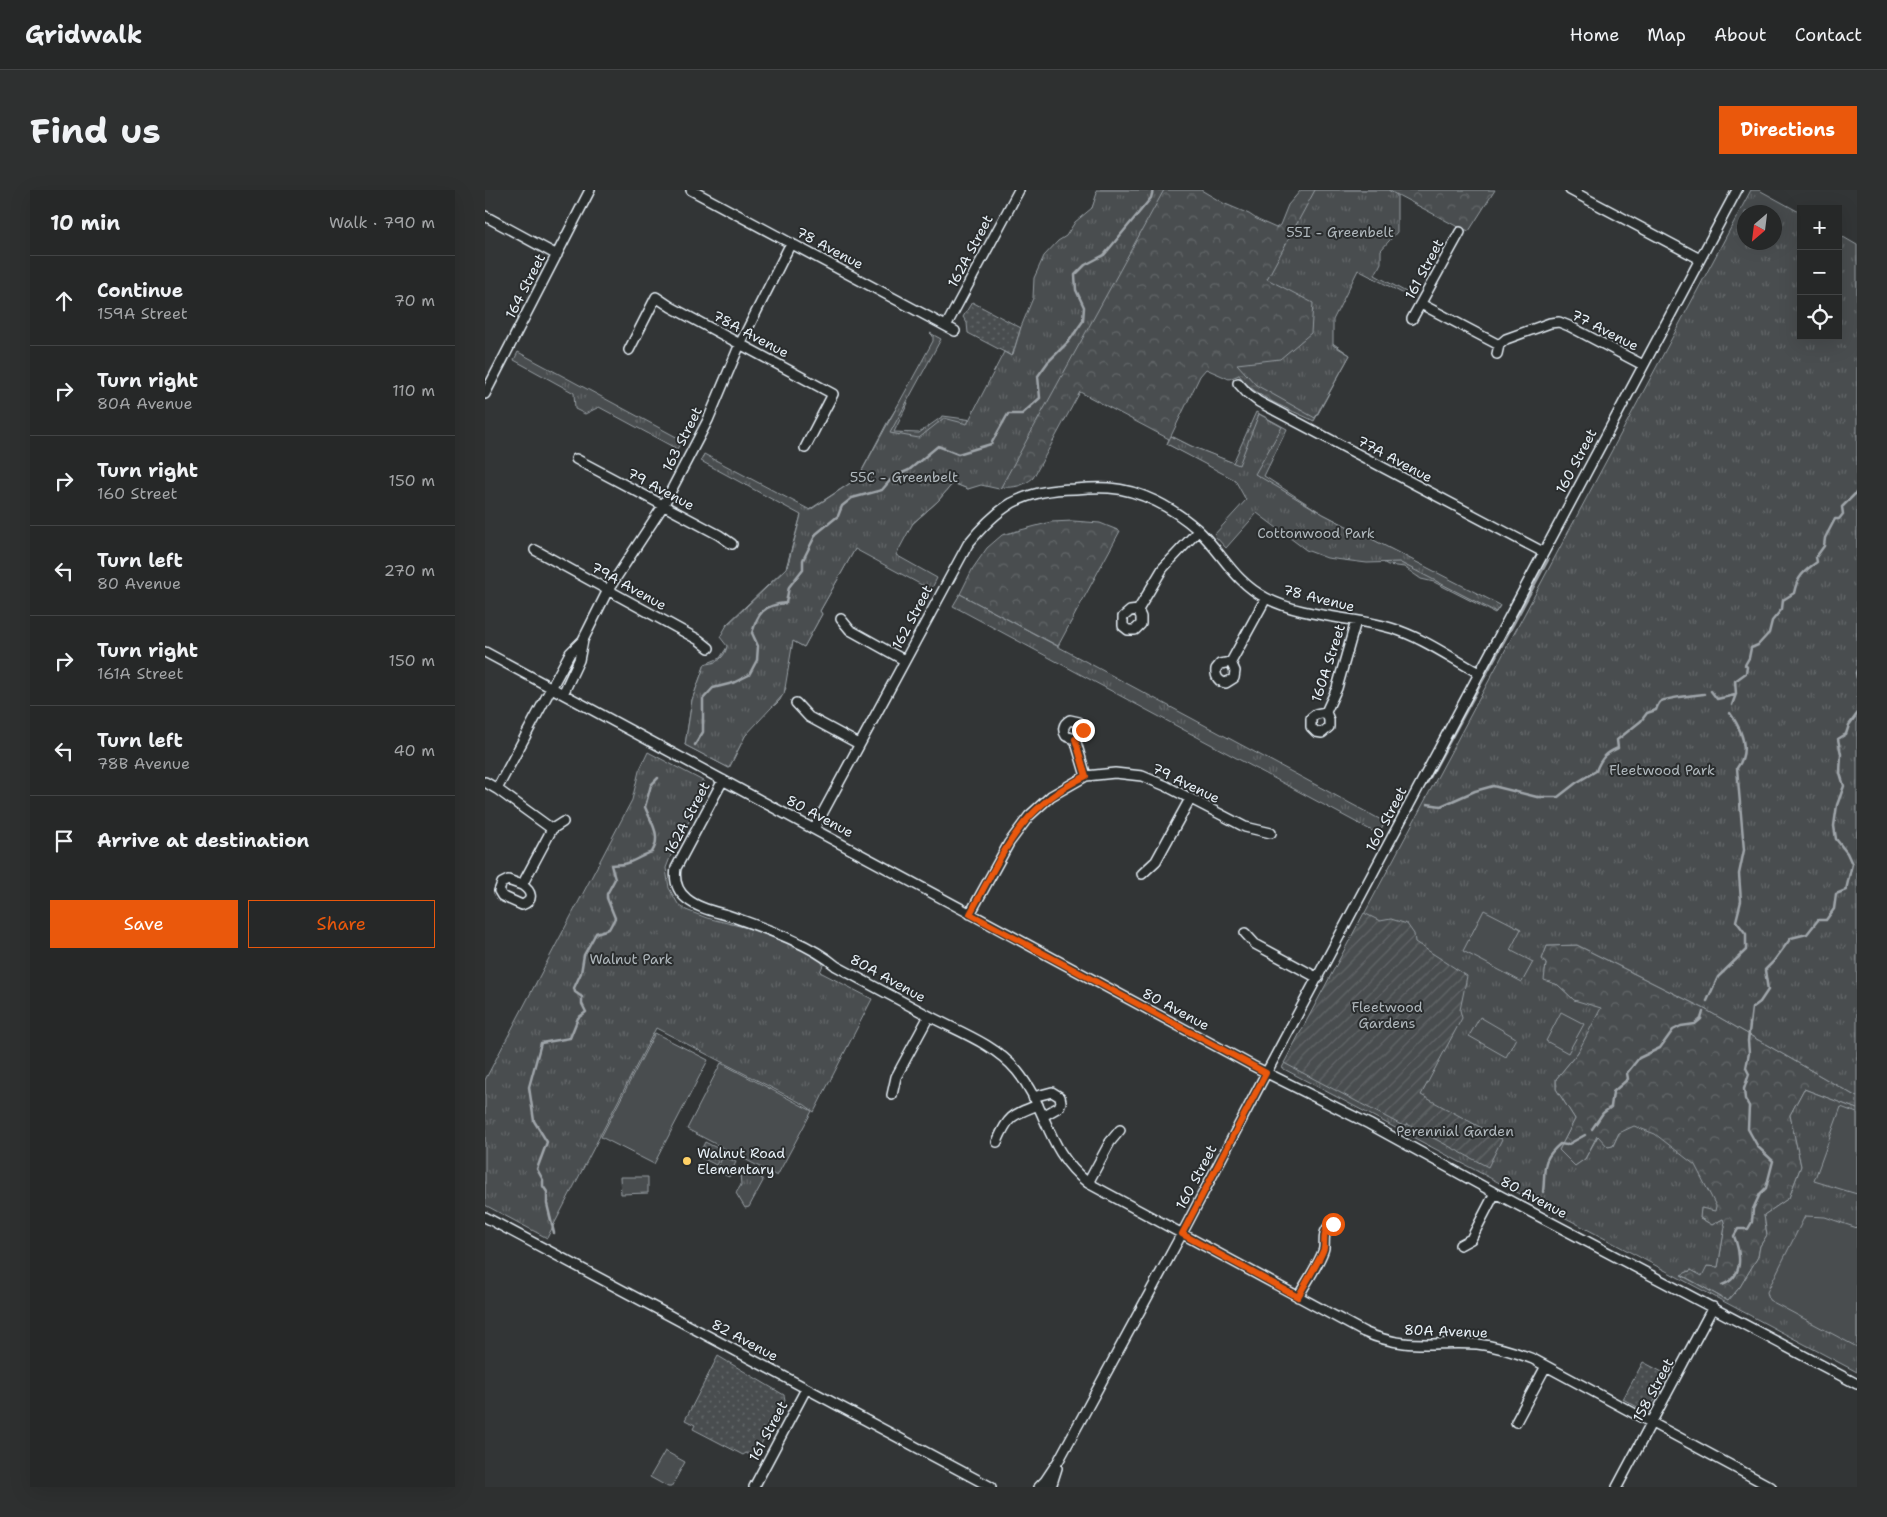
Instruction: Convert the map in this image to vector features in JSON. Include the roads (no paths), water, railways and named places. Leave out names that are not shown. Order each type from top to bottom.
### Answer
[{"type":"street","name":"164 Street","points":[[485,394],[590,190]]},
{"type":"street","name":"78 Avenue","points":[[691,190],[955,331]]},
{"type":"street","name":"162A Street","points":[[946,326],[1019,190]]},
{"type":"street","points":[[1570,190],[1700,259]]},
{"type":"street","name":"160 Street","points":[[1039,1487],[1059,1460],[1182,1234],[1737,190]]},
{"type":"street","points":[[485,216],[557,255]]},
{"type":"street","name":"161 Street","points":[[1412,319],[1460,232]]},
{"type":"street","name":"163 Street","points":[[563,694],[579,660],[583,640],[608,590],[663,506],[708,420],[740,344],[791,243]]},
{"type":"street","name":"78A Avenue","points":[[629,350],[656,297],[833,394],[805,448]]},
{"type":"street","name":"77 Avenue","points":[[1421,304],[1498,349],[1506,339],[1550,323],[1559,322],[1643,365]]},
{"type":"street","name":"77A Avenue","points":[[1238,383],[1247,394],[1259,402],[1543,552]]},
{"type":"street","name":"79 Avenue","points":[[577,459],[719,535],[732,544]]},
{"type":"street","name":"78 Avenue","points":[[1092,488],[1110,488],[1143,496],[1171,510],[1198,530],[1231,570],[1266,598],[1294,609],[1380,625],[1403,632],[1479,673]]},
{"type":"street","name":"162 Street","points":[[814,829],[961,554],[977,533],[1013,503],[1028,497],[1044,492],[1092,488]]},
{"type":"street","points":[[1137,610],[1163,568],[1198,530]]},
{"type":"street","name":"79A Avenue","points":[[535,550],[699,640],[709,648]]},
{"type":"street","points":[[1231,662],[1266,598]]},
{"type":"street","points":[[841,618],[850,630],[904,660]]},
{"type":"street","name":"160A Street","points":[[1326,712],[1337,688],[1356,621]]},
{"type":"street","name":"163 Street","points":[[497,789],[570,653],[583,640]]},
{"type":"street","name":"80 Avenue","points":[[485,652],[1266,1073],[1369,1124],[1495,1193],[1713,1306],[1857,1384]]},
{"type":"street","points":[[796,703],[809,717],[859,744]]},
{"type":"street","points":[[970,914],[1009,843],[1025,820],[1051,796],[1086,776],[1075,739]]},
{"type":"street","name":"79 Avenue","points":[[1086,776],[1123,773],[1142,776],[1245,827],[1271,834]]},
{"type":"street","name":"162A Street","points":[[712,910],[685,898],[677,884],[675,873],[679,861],[723,780]]},
{"type":"street","points":[[485,782],[552,829]]},
{"type":"street","points":[[1142,874],[1156,861],[1191,799]]},
{"type":"street","points":[[522,885],[552,829],[563,822]]},
{"type":"street","name":"80A Avenue","points":[[712,910],[771,930],[982,1043],[1003,1058],[1017,1070],[1036,1101],[1062,1157],[1088,1183],[1364,1332],[1393,1343],[1414,1345],[1469,1344],[1491,1346],[1519,1353],[1651,1422],[1760,1484],[1771,1487]]},
{"type":"street","points":[[1245,933],[1255,944],[1318,978]]},
{"type":"street","points":[[892,1095],[896,1077],[929,1016]]},
{"type":"street","points":[[997,1142],[1004,1125],[1009,1119],[1052,1092],[1060,1097],[1061,1102],[1059,1107],[1043,1116]]},
{"type":"street","points":[[1088,1183],[1110,1142],[1120,1130]]},
{"type":"street","points":[[1460,1245],[1471,1239],[1495,1193]]},
{"type":"street","name":"82 Avenue","points":[[485,1217],[991,1487]]},
{"type":"street","points":[[1298,1297],[1322,1252],[1324,1232],[1327,1227],[1333,1224]]},
{"type":"street","name":"158 Street","points":[[1617,1487],[1713,1306]]},
{"type":"street","points":[[1516,1422],[1546,1366]]},
{"type":"street","name":"161 Street","points":[[754,1487],[806,1389]]},
{"type":"street","name":"160 Street","points":[[1051,1487],[1059,1460]]},
{"type":"waterway","points":[[695,745],[703,732],[703,699],[713,688],[733,683],[749,675],[757,660],[758,646],[752,633],[759,615],[767,608],[786,603],[789,587],[803,569],[803,560],[816,534],[838,516],[842,506],[852,498],[882,490],[893,477],[909,470],[938,446],[958,454],[991,444],[1008,414],[1022,414],[1040,398],[1038,376],[1048,362],[1069,341],[1083,321],[1084,307],[1076,290],[1075,275],[1085,265],[1104,255],[1151,198],[1153,190]]},
{"type":"waterway","points":[[1732,705],[1736,694],[1735,681],[1746,673],[1747,667],[1745,665],[1751,648],[1758,645],[1769,633],[1772,621],[1782,609],[1783,600],[1794,593],[1802,575],[1817,562],[1816,557],[1824,546],[1825,538],[1835,519],[1839,519],[1843,514],[1842,507],[1857,492]]},
{"type":"waterway","points":[[1426,785],[1548,560]]},
{"type":"waterway","points":[[1857,670],[1857,678]]},
{"type":"waterway","points":[[1711,691],[1717,699],[1735,695]]},
{"type":"waterway","points":[[1427,804],[1441,806],[1475,791],[1493,786],[1537,797],[1558,797],[1596,771],[1604,756],[1618,748],[1617,740],[1641,721],[1647,713],[1656,710],[1660,702],[1673,698],[1704,694]]},
{"type":"waterway","points":[[1707,1001],[1718,977],[1746,950],[1746,934],[1736,921],[1741,901],[1739,874],[1744,850],[1737,768],[1744,748],[1741,733],[1730,713]]},
{"type":"waterway","points":[[1722,1285],[1729,1281],[1737,1271],[1739,1257],[1734,1236],[1738,1229],[1748,1229],[1752,1222],[1753,1209],[1760,1194],[1766,1188],[1773,1161],[1758,1147],[1748,1129],[1749,1106],[1745,1099],[1744,1089],[1749,1074],[1746,1068],[1752,1008],[1760,1002],[1768,990],[1765,970],[1791,938],[1807,934],[1818,920],[1826,920],[1834,909],[1836,894],[1846,890],[1852,864],[1847,853],[1836,839],[1834,826],[1837,805],[1844,786],[1840,773],[1841,754],[1838,739],[1846,734],[1849,725],[1857,714]]},
{"type":"waterway","points":[[554,1233],[547,1204],[547,1192],[537,1169],[547,1142],[534,1121],[529,1087],[541,1043],[570,1038],[578,1018],[586,1012],[582,1004],[582,997],[575,992],[574,988],[581,973],[584,955],[596,933],[609,929],[615,918],[607,898],[607,894],[615,879],[611,865],[628,863],[652,852],[655,846],[656,835],[645,807],[651,785],[658,778]]},
{"type":"waterway","points":[[1592,1129],[1603,1113],[1611,1107],[1613,1092],[1628,1079],[1627,1073],[1639,1058],[1660,1048],[1673,1030],[1681,1026],[1695,1024],[1701,1019],[1703,1012]]},
{"type":"waterway","points":[[1543,1192],[1545,1166],[1549,1155],[1560,1144],[1567,1145],[1585,1135]]},
{"type":"place","name":"Walnut Road Elementary","points":[[687,1161]]},
{"type":"park label","name":"55I - Greenbelt","points":[[1340,232]]},
{"type":"park label","name":"55C - Greenbelt","points":[[904,477]]},
{"type":"park label","name":"Cottonwood Park","points":[[1316,533]]},
{"type":"park label","name":"Fleetwood Park","points":[[1662,770]]},
{"type":"park label","name":"Walnut Park","points":[[631,959]]},
{"type":"park label","name":"Fleetwood Gardens","points":[[1387,1016]]},
{"type":"park label","name":"Perennial Garden","points":[[1455,1131]]}]
